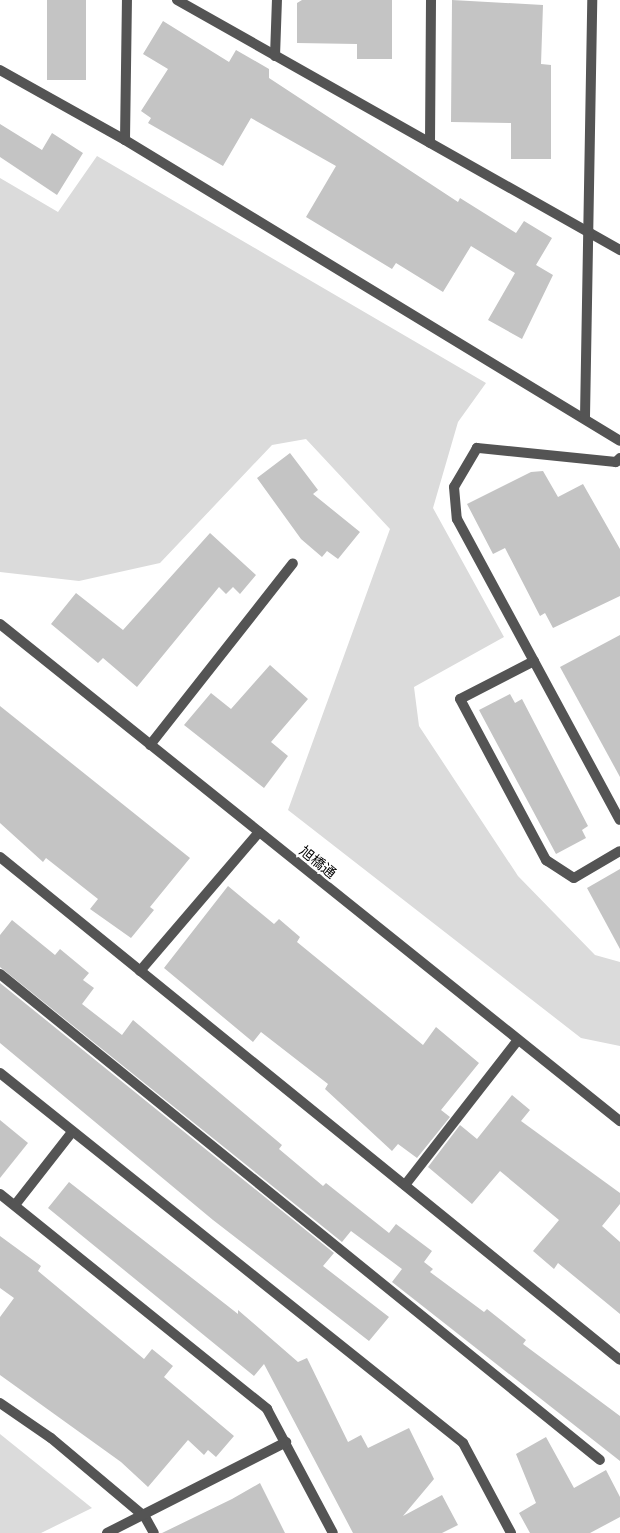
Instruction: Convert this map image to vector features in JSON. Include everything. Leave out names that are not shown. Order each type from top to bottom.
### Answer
[{"type":"street","points":[[126,140],[127,0]]},
{"type":"street","points":[[177,0],[620,250]]},
{"type":"street","points":[[275,56],[277,0]]},
{"type":"street","points":[[430,144],[431,0]]},
{"type":"street","points":[[585,417],[592,0]]},
{"type":"street","points":[[0,70],[126,140],[585,417],[620,441]]},
{"type":"street","points":[[619,463],[477,448],[454,487],[457,519],[620,820]]},
{"type":"street","points":[[150,745],[293,563]]},
{"type":"street","name":"旭橋通","points":[[0,624],[620,1121]]},
{"type":"street","points":[[534,661],[460,699],[546,860],[574,878],[620,851]]},
{"type":"street","points":[[140,971],[259,832]]},
{"type":"street","points":[[0,857],[620,1360]]},
{"type":"street","points":[[0,974],[600,1460]]},
{"type":"street","points":[[404,1185],[518,1040]]},
{"type":"street","points":[[0,1073],[464,1443],[511,1533]]},
{"type":"street","points":[[15,1205],[72,1132]]},
{"type":"street","points":[[0,1194],[266,1409],[286,1442],[333,1533]]},
{"type":"street","points":[[0,1404],[51,1438],[146,1517],[154,1533]]},
{"type":"street","points":[[107,1533],[146,1517],[286,1442]]},
{"type":"shaded area","points":[[97,156],[486,383],[458,422],[433,508],[504,637],[414,687],[419,726],[518,876],[595,955],[620,962],[620,1046],[581,1038],[288,810],[390,529],[306,439],[272,445],[160,563],[79,581],[0,572],[0,178],[58,212]]},
{"type":"shaded area","points":[[0,1434],[92,1508],[41,1533],[0,1533]]},
{"type":"building","points":[[47,0],[86,0],[86,80],[47,80]]},
{"type":"building","points":[[302,0],[392,0],[392,59],[357,59],[357,44],[297,43],[297,3]]},
{"type":"building","points":[[452,0],[543,5],[541,64],[551,65],[551,159],[511,159],[511,123],[451,122]]},
{"type":"building","points":[[163,21],[229,62],[236,50],[269,69],[269,78],[458,202],[460,198],[516,233],[524,221],[552,238],[536,265],[553,275],[522,339],[488,320],[515,273],[471,246],[443,292],[396,263],[392,269],[306,217],[336,166],[251,118],[223,166],[148,123],[151,118],[141,111],[168,69],[143,54]]},
{"type":"building","points":[[0,124],[42,150],[52,133],[83,153],[57,195],[0,157]]},
{"type":"building","points":[[290,453],[318,490],[313,494],[360,532],[338,559],[327,551],[322,557],[301,539],[257,478]]},
{"type":"building","points":[[543,471],[558,497],[583,484],[620,549],[620,596],[553,628],[545,613],[540,616],[505,548],[493,554],[467,504],[531,472]]},
{"type":"building","points":[[210,533],[256,575],[240,594],[233,587],[226,594],[219,587],[137,687],[103,658],[98,663],[51,624],[76,593],[123,630]]},
{"type":"building","points":[[620,635],[620,777],[560,667]]},
{"type":"building","points":[[270,665],[308,699],[271,742],[288,756],[264,788],[184,725],[211,693],[231,709]]},
{"type":"building","points":[[510,694],[515,703],[522,699],[588,826],[582,830],[586,838],[556,854],[479,710]]},
{"type":"building","points":[[0,706],[190,858],[150,907],[154,910],[131,938],[90,909],[98,899],[46,858],[43,862],[0,823]]},
{"type":"building","points":[[620,869],[620,949],[587,888]]},
{"type":"building","points":[[228,886],[274,924],[279,919],[300,937],[297,942],[423,1045],[436,1027],[479,1063],[441,1110],[450,1117],[417,1158],[398,1144],[392,1151],[325,1089],[328,1084],[261,1032],[253,1042],[164,968]]},
{"type":"building","points":[[12,920],[55,955],[60,949],[89,973],[83,980],[94,988],[82,1004],[122,1035],[133,1020],[282,1145],[279,1149],[323,1186],[326,1183],[389,1233],[396,1224],[432,1251],[424,1262],[433,1269],[430,1272],[484,1312],[487,1309],[526,1340],[523,1344],[620,1416],[620,1461],[392,1282],[402,1269],[351,1231],[342,1242],[0,967],[0,935]]},
{"type":"building","points":[[0,983],[334,1253],[323,1266],[389,1317],[369,1341],[213,1220],[0,1043]]},
{"type":"building","points":[[512,1095],[530,1110],[521,1121],[620,1193],[620,1204],[602,1226],[620,1242],[620,1314],[558,1263],[554,1269],[533,1251],[559,1220],[500,1171],[472,1204],[428,1167],[460,1125],[477,1139]]},
{"type":"building","points":[[0,1120],[28,1143],[0,1178]]},
{"type":"building","points":[[69,1182],[238,1314],[238,1310],[298,1362],[307,1358],[348,1442],[361,1435],[368,1448],[409,1428],[434,1479],[403,1516],[442,1495],[458,1525],[442,1533],[353,1533],[264,1364],[254,1376],[48,1208]]},
{"type":"building","points":[[0,1236],[41,1266],[38,1271],[144,1359],[152,1349],[173,1366],[164,1377],[234,1436],[216,1457],[208,1450],[204,1455],[188,1440],[148,1487],[121,1462],[0,1375],[0,1317],[14,1298],[0,1288]]},
{"type":"building","points":[[546,1437],[574,1488],[606,1470],[620,1497],[620,1517],[590,1533],[530,1533],[519,1513],[536,1503],[516,1454]]},
{"type":"building","points":[[260,1483],[285,1533],[162,1533],[232,1499]]}]
